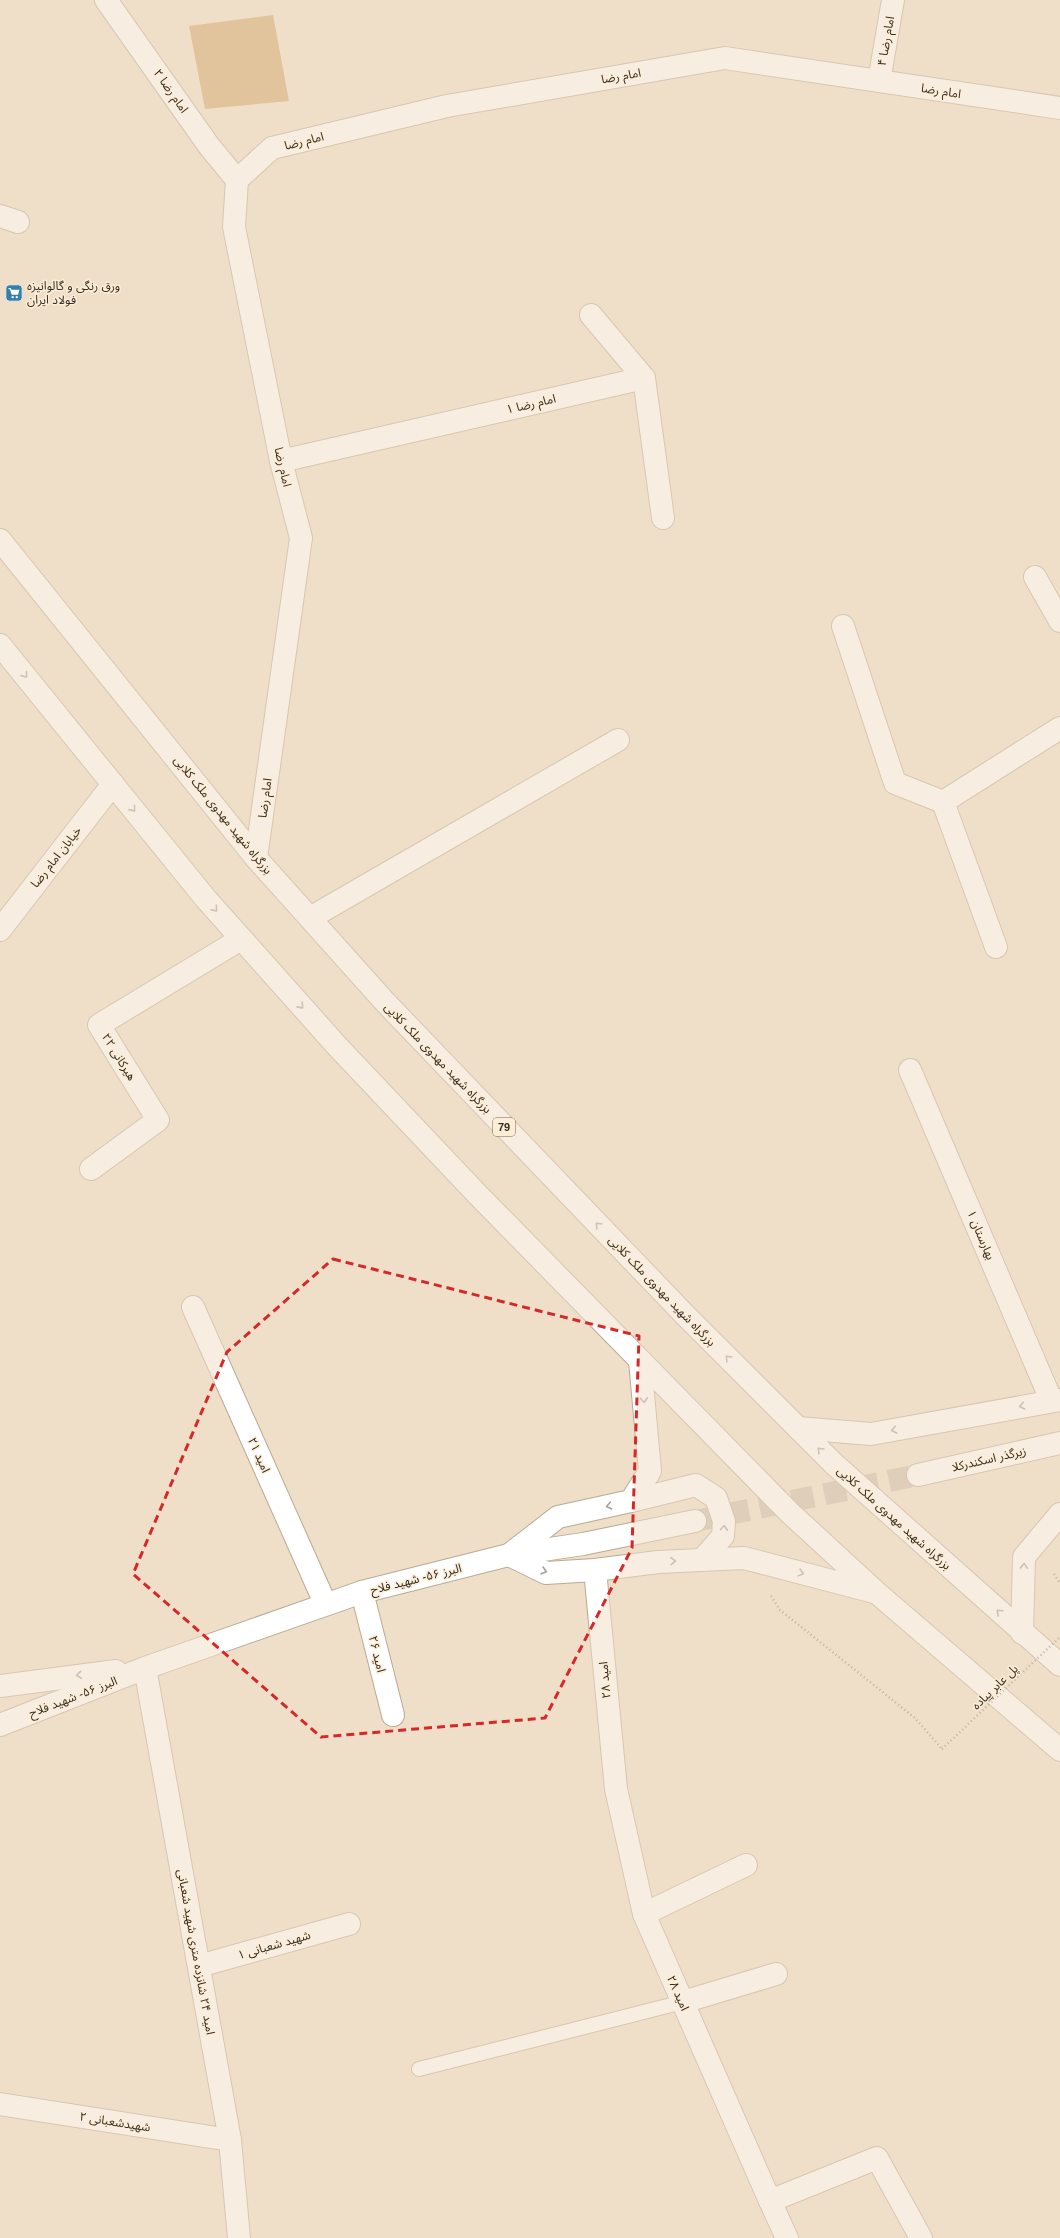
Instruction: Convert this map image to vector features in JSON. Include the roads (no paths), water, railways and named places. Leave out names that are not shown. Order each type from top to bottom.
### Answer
[{"type":"main road","name":"امام رضا ۲","points":[[106,0],[209,146],[237,180]]},
{"type":"main road","name":"امام رضا ۴","points":[[879,81],[893,0]]},
{"type":"main road","name":"امام رضا","points":[[256,858],[301,538],[281,462],[234,227],[237,180],[272,148],[447,106],[725,58],[1060,108]]},
{"type":"main road","points":[[591,316],[644,378],[663,518]]},
{"type":"main road","name":"امام رضا ۱","points":[[281,462],[644,378]]},
{"type":"main road","name":"بزرگراه شهید مهدوی ملک کلایی","points":[[0,540],[256,858],[384,1002],[685,1315],[834,1464],[1022,1633],[1060,1665]]},
{"type":"main road","points":[[1035,577],[1060,621]]},
{"type":"main road","points":[[843,626],[895,783],[943,802],[996,947]]},
{"type":"main road","points":[[0,645],[206,899],[374,1086],[640,1361],[789,1512],[876,1593],[1060,1750]]},
{"type":"main road","points":[[943,802],[1060,728]]},
{"type":"main road","points":[[310,918],[618,740]]},
{"type":"main road","name":"خیابان امام رضا","points":[[0,930],[113,784]]},
{"type":"main road","name":"هیرکانی ۲۲","points":[[91,1169],[158,1120],[98,1025],[241,939]]},
{"type":"main road","name":"بهارستان ۱","points":[[910,1070],[1056,1400]]},
{"type":"main road","name":"امید ۲۱","points":[[193,1307],[325,1603]]},
{"type":"main road","points":[[631,1501],[650,1471],[640,1361]]},
{"type":"main road","points":[[798,1428],[871,1434],[1056,1400]]},
{"type":"main road","name":"زیرگذر اسکندرکلا","points":[[918,1475],[1060,1443]]},
{"type":"main road","points":[[702,1560],[723,1536],[724,1521],[716,1498],[696,1486],[558,1517],[509,1555],[546,1573],[596,1570],[658,1562],[702,1560],[744,1558],[876,1593]]},
{"type":"main road","points":[[1022,1633],[1024,1557],[1060,1514]]},
{"type":"main road","name":"البرز ۵۶- شهید فلاح","points":[[0,1725],[145,1668],[325,1603],[362,1592],[509,1555],[583,1544],[695,1521]]},
{"type":"main road","name":"امید ۲۸","points":[[596,1570],[616,1789],[644,1914],[787,2238]]},
{"type":"main road","name":"امید ۲۶","points":[[362,1592],[393,1716]]},
{"type":"main road","name":"البرز ۵۶- شهید فلاح","points":[[0,1686],[145,1668]]},
{"type":"main road","name":"امید ۲۴ شانزده متری شهید شعبانی","points":[[145,1668],[230,2140],[239,2238]]},
{"type":"main road","points":[[644,1914],[746,1865]]},
{"type":"main road","name":"شهید شعبانی ۱","points":[[199,1966],[349,1924]]},
{"type":"main road","points":[[682,2002],[776,1974]]},
{"type":"main road","name":"شهیدشعبانی ۲","points":[[0,2104],[230,2140]]},
{"type":"main road","points":[[770,2201],[877,2158],[921,2238]]},
{"type":"lane","points":[[419,2069],[682,2002]]},
{"type":"tunnel","points":[[695,1521],[918,1475]]},
{"type":"place","name":"ورق رنگی و گالوانیزه فولاد ایران","points":[[14,293]]}]
